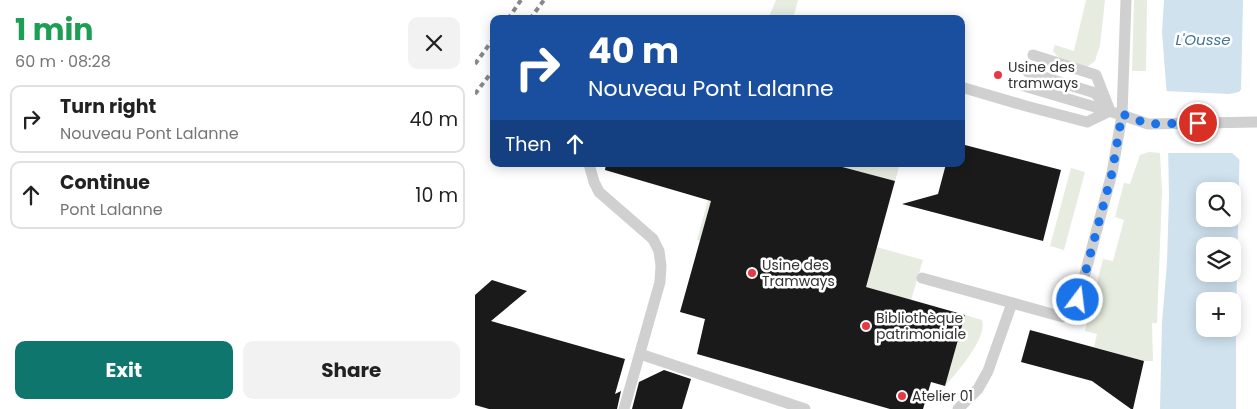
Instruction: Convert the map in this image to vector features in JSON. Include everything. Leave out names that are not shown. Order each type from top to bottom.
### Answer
[{"type":"lane","points":[[922,278],[1063,317],[1073,312],[1078,300],[1112,173],[1122,114],[1126,0]]},
{"type":"lane","points":[[1033,55],[1096,75],[1110,111]]},
{"type":"lane","points":[[1028,72],[1095,93],[1110,111]]},
{"type":"lane","points":[[1024,86],[1122,114],[1148,124],[1256,122]]},
{"type":"lane","points":[[965,88],[1087,122],[1110,111]]},
{"type":"lane","points":[[590,167],[599,192],[653,239],[659,251],[661,266],[660,282],[624,409]]},
{"type":"lane","points":[[958,409],[978,389],[988,371],[1012,302]]},
{"type":"lane","points":[[640,354],[805,409]]},
{"type":"shaded area","points":[[776,0],[798,0],[794,15],[770,15]]},
{"type":"shaded area","points":[[1086,0],[1105,0],[1100,45],[1095,61],[1087,67],[1058,57],[1053,51],[1055,45],[1074,51]]},
{"type":"shaded area","points":[[1134,0],[1147,0],[1146,71],[1132,71]]},
{"type":"shaded area","points":[[1149,152],[1160,153],[1162,192],[1157,323],[1152,323],[1153,361],[1144,361],[1094,347],[1097,334],[1085,331],[1103,259],[1113,261],[1124,220],[1115,217],[1124,183],[1130,184],[1140,155]]},
{"type":"shaded area","points":[[842,167],[899,167],[895,181]]},
{"type":"shaded area","points":[[1071,168],[1085,172],[1064,250],[1050,246]]},
{"type":"shaded area","points":[[708,200],[923,260],[911,300],[697,240]]},
{"type":"shaded area","points":[[965,315],[982,320],[983,327],[970,355],[945,386]]},
{"type":"water","name":"L'Ousse","points":[[1164,0],[1243,0],[1239,182],[1196,182],[1196,227],[1238,227],[1238,237],[1196,237],[1196,282],[1237,282],[1237,292],[1196,292],[1196,337],[1236,337],[1236,409],[1160,409],[1162,323],[1167,263],[1169,196],[1167,96],[1162,33]]},
{"type":"pier","points":[[1244,85],[1242,163],[1232,153],[1166,153],[1164,91],[1229,94],[1239,92]]},
{"type":"building","points":[[965,145],[1061,170],[1043,241],[902,204],[938,194],[945,167],[965,167]]},
{"type":"building","name":"Usine des Tramways","points":[[606,167],[842,167],[895,181],[866,287],[965,315],[945,386],[931,382],[923,409],[890,409],[697,354],[705,319],[680,312],[711,201],[605,170]]},
{"type":"building","points":[[492,280],[527,291],[491,321],[625,359],[615,394],[621,391],[617,409],[489,409],[475,405],[475,295]]},
{"type":"building","points":[[1030,330],[1144,361],[1133,409],[1092,381],[1021,362]]},
{"type":"building","points":[[664,370],[691,379],[682,409],[632,409],[639,382]]},
{"type":"railway","points":[[511,15],[521,0]]},
{"type":"railway","points":[[533,15],[544,0]]},
{"type":"railway","points":[[475,64],[490,43]]},
{"type":"railway","points":[[475,94],[490,74]]},
{"type":"place","name":"Usine des tramways","points":[[998,75]]},
{"type":"place","name":"Usine des Tramways","points":[[752,273]]},
{"type":"place","name":"Bibliothèque patrimoniale","points":[[866,326]]},
{"type":"place","name":"Atelier 01","points":[[902,396]]},
{"type":"route","points":[[1078,300],[1112,173],[1122,114],[1148,124],[1198,123]]}]
